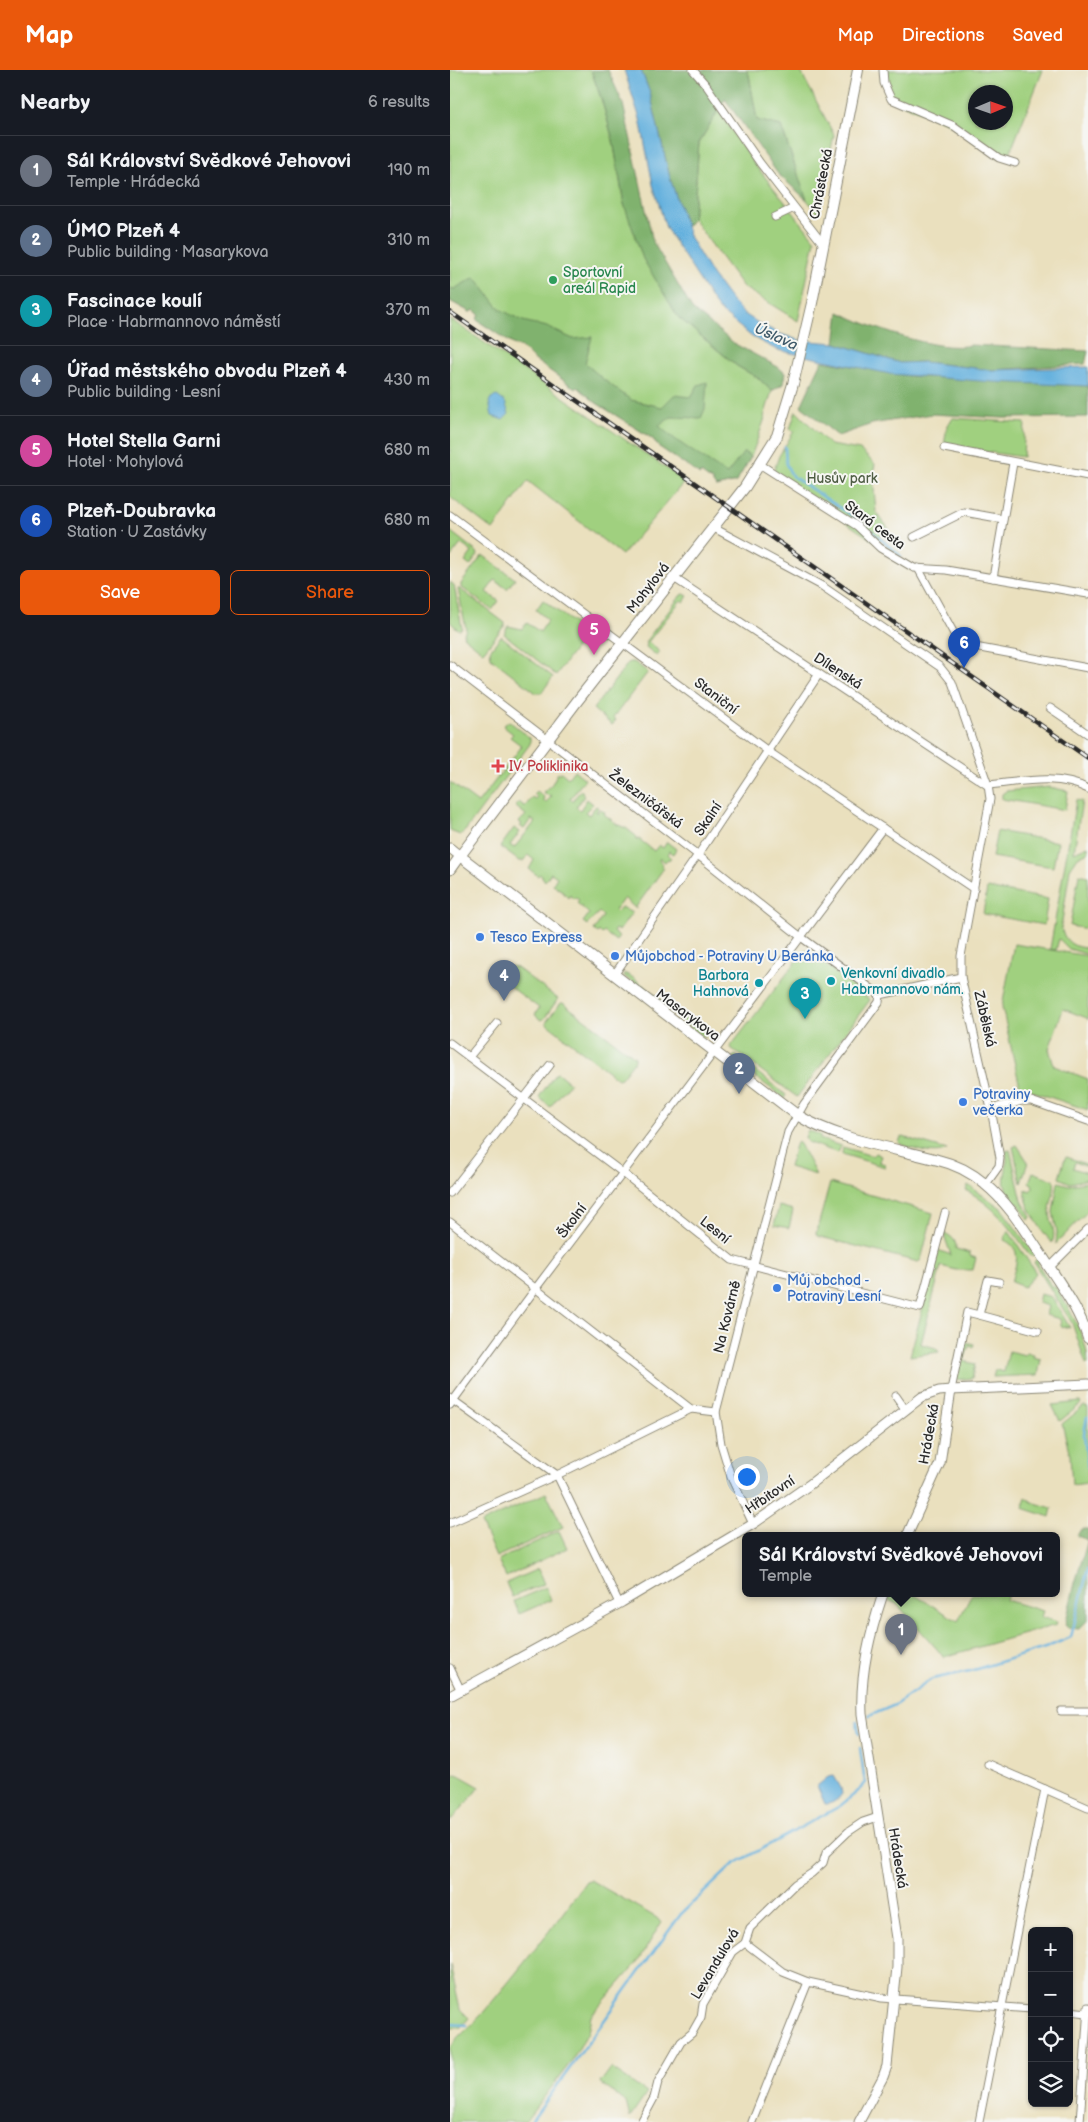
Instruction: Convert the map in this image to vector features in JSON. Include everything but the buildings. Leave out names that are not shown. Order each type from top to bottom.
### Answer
[{"type":"main road","name":"Chrástecká","points":[[793,384],[812,303],[858,70]]},
{"type":"main road","name":"Mohylová","points":[[460,856],[761,465],[777,436],[793,384]]},
{"type":"main road","name":"Masarykova","points":[[460,856],[797,1115],[810,1123],[849,1138],[939,1160],[969,1173],[986,1184]]},
{"type":"main road","points":[[986,1184],[1011,1211],[1084,1315],[1088,1338]]},
{"type":"street","points":[[693,70],[706,85],[760,164],[823,244]]},
{"type":"street","points":[[883,70],[884,83],[891,99],[954,126],[999,158],[1015,163]]},
{"type":"street","points":[[775,217],[794,208]]},
{"type":"street","points":[[944,448],[1012,463],[1088,476]]},
{"type":"street","points":[[993,578],[1012,463]]},
{"type":"street","name":"Stará cesta","points":[[761,465],[857,526],[880,548],[914,568],[918,568]]},
{"type":"street","points":[[914,537],[964,512],[1003,519]]},
{"type":"street","name":"Staniční","points":[[450,515],[768,750],[974,889]]},
{"type":"street","name":"Zábělská","points":[[714,528],[822,586],[940,667],[950,677],[988,785],[990,799],[961,956],[961,977],[991,1109],[1000,1158],[999,1166],[986,1184]]},
{"type":"street","points":[[918,568],[946,570],[1088,594]]},
{"type":"street","points":[[918,568],[958,641],[964,645],[1088,668]]},
{"type":"street","name":"Dílenská","points":[[674,578],[988,785]]},
{"type":"street","name":"Železničářská","points":[[450,665],[698,855],[801,937],[880,995]]},
{"type":"street","name":"Skalní","points":[[614,975],[698,855],[819,674]]},
{"type":"street","points":[[1050,708],[1088,734]]},
{"type":"street","points":[[988,785],[1049,780],[1070,782],[1088,789]]},
{"type":"street","name":"Školní","points":[[451,1401],[884,828]]},
{"type":"street","name":"Masarykova","points":[[450,848],[460,856]]},
{"type":"street","name":"Mohylová","points":[[450,870],[460,856]]},
{"type":"street","points":[[880,995],[961,977]]},
{"type":"street","name":"Na Kovárně","points":[[752,1524],[731,1477],[721,1444],[716,1412],[752,1266],[786,1140],[797,1115],[879,1002],[880,995]]},
{"type":"street","points":[[469,1057],[496,1023]]},
{"type":"street","name":"Lesní","points":[[450,1043],[623,1173],[732,1260],[920,1308],[942,1232],[945,1213]]},
{"type":"street","points":[[450,1193],[550,1066]]},
{"type":"street","points":[[991,1109],[1022,1101],[1031,1101],[1088,1121]]},
{"type":"street","points":[[450,1222],[691,1409],[716,1412]]},
{"type":"street","points":[[1050,1268],[1088,1229]]},
{"type":"street","points":[[999,1282],[988,1280],[979,1315],[1038,1331]]},
{"type":"street","name":"Hrádecká","points":[[909,1532],[940,1463],[951,1386],[967,1312],[979,1315]]},
{"type":"street","name":"Hřbitovní","points":[[450,1696],[461,1692],[619,1604],[752,1524],[809,1485],[922,1397],[951,1386],[1088,1384]]},
{"type":"street","points":[[896,1396],[905,1409]]},
{"type":"street","points":[[451,1401],[557,1475],[619,1604]]},
{"type":"street","points":[[450,1523],[557,1475],[691,1409]]},
{"type":"street","name":"Hrádecká","points":[[859,2122],[887,2066],[897,1967],[897,1938],[862,1714],[861,1694],[871,1634],[882,1597]]},
{"type":"street","points":[[450,1668],[461,1692]]},
{"type":"street","points":[[1061,1711],[1088,1711]]},
{"type":"street","points":[[988,1764],[1088,1808]]},
{"type":"street","points":[[979,2122],[1045,1789]]},
{"type":"street","name":"Levandulová","points":[[641,2122],[654,2098],[658,2082],[681,2042],[692,2033],[701,2017],[703,2004],[733,1952],[745,1943],[750,1928],[795,1884],[812,1873],[822,1863],[826,1853],[848,1832],[863,1822],[878,1817]]},
{"type":"street","points":[[745,1943],[783,1972],[808,1982],[894,1999],[1028,2009]]},
{"type":"street","points":[[752,2122],[808,1982]]},
{"type":"street","points":[[1080,2122],[1088,2007]]},
{"type":"street","points":[[1073,2011],[1088,2013]]},
{"type":"green space","name":"Sportovní areál Rapid","points":[[450,70],[591,70],[613,140],[624,204],[678,317],[737,366],[758,378],[772,391],[765,418],[751,457],[736,482],[716,487],[712,481],[701,473],[700,475],[658,446],[653,439],[595,402],[578,387],[576,389],[532,358],[521,347],[514,345],[477,320],[479,314],[474,310],[470,312],[450,301]]},
{"type":"green space","points":[[591,70],[608,70],[623,104],[653,242],[692,309],[735,344],[778,367],[785,373],[783,384],[772,391],[758,378],[737,366],[678,317],[643,259],[624,204],[613,140]]},
{"type":"green space","points":[[641,70],[746,70],[749,75],[757,120],[781,126],[807,200],[778,174],[725,99],[699,143],[693,219],[686,227],[670,178],[650,93]]},
{"type":"green space","points":[[746,70],[800,70],[834,135],[818,213],[807,200],[781,126],[757,121],[749,75]]},
{"type":"green space","points":[[883,70],[1043,70],[1010,153],[999,158],[954,126],[891,99]]},
{"type":"green space","points":[[718,110],[753,162],[815,240],[798,321],[743,287],[693,219],[699,143]]},
{"type":"green space","points":[[475,277],[500,309],[523,321],[547,327],[573,339],[592,337],[585,363],[631,400],[662,407],[674,395],[691,397],[698,385],[707,382],[705,409],[701,418],[671,417],[659,426],[727,474],[744,452],[751,457],[736,482],[716,487],[712,481],[701,473],[700,475],[658,446],[653,439],[595,402],[578,387],[576,389],[532,358],[521,347],[514,345],[477,320],[479,314],[474,310],[470,312],[450,301],[450,288],[454,289]]},
{"type":"green space","points":[[839,312],[868,325],[904,337],[941,345],[1088,351],[1085,364],[992,370],[924,362],[900,363],[835,343]]},
{"type":"green space","points":[[450,319],[685,481],[622,555],[528,481],[493,530],[450,497]]},
{"type":"green space","points":[[822,361],[909,376],[1088,386],[1088,417],[1004,418],[932,414],[872,424],[838,436],[801,406]]},
{"type":"green space","name":"Husův park","points":[[796,411],[830,445],[860,450],[875,464],[873,476],[876,512],[889,529],[872,540],[773,473],[779,456],[794,431],[790,429]]},
{"type":"green space","points":[[953,418],[1025,423],[1023,457],[944,446],[947,426]]},
{"type":"green space","points":[[450,531],[477,552],[478,555],[470,566],[465,562],[472,552],[461,544],[450,558]]},
{"type":"green space","points":[[484,556],[515,579],[507,589],[495,580],[486,592],[499,601],[492,610],[461,587],[461,584],[481,557]]},
{"type":"green space","points":[[450,582],[454,585],[462,628],[459,630],[450,622]]},
{"type":"green space","points":[[458,589],[505,623],[483,652],[463,636],[466,629]]},
{"type":"green space","points":[[681,595],[688,596],[684,602],[681,600],[648,642],[660,652],[657,656],[646,647],[647,644],[645,642]]},
{"type":"green space","points":[[543,600],[587,633],[556,675],[504,634],[508,626],[522,629],[527,623],[540,632],[548,620],[536,610]]},
{"type":"green space","points":[[501,636],[553,677],[541,693],[536,693],[491,658],[490,650]]},
{"type":"green space","points":[[629,662],[634,662],[648,672],[613,718],[616,720],[612,725],[593,709]]},
{"type":"green space","points":[[509,721],[530,738],[530,744],[465,831],[460,835],[450,831],[450,782],[478,803],[522,746],[510,737],[513,734],[503,726]]},
{"type":"green space","points":[[574,770],[585,779],[570,799],[572,801],[581,790],[583,792],[584,796],[576,807],[580,810],[587,799],[593,804],[585,812],[589,815],[596,806],[599,808],[596,812],[601,809],[605,812],[604,814],[618,825],[626,828],[637,837],[636,839],[639,839],[654,851],[659,845],[663,848],[667,842],[676,849],[673,854],[670,851],[668,854],[671,857],[669,860],[665,862],[660,858],[659,860],[664,868],[636,909],[624,898],[615,910],[617,912],[621,907],[632,913],[619,931],[615,929],[613,932],[619,937],[616,941],[604,932],[602,934],[594,930],[603,916],[599,912],[587,925],[583,922],[589,914],[577,903],[579,900],[575,897],[573,899],[570,895],[568,898],[560,889],[556,888],[553,884],[557,877],[551,873],[545,881],[540,874],[538,876],[529,869],[534,860],[528,855],[523,861],[519,861],[500,847],[514,828],[520,832],[510,845],[514,848],[535,822],[531,819],[524,829],[520,826],[522,824],[519,822],[526,815],[515,806],[519,802],[525,807],[532,797],[535,799],[537,797],[534,794],[537,791],[544,797],[543,800],[546,802],[552,796],[543,792],[552,784],[557,774],[561,772],[568,778]]},
{"type":"green space","points":[[1049,787],[1068,791],[1065,810],[1002,799],[1002,794],[1006,791]]},
{"type":"green space","points":[[1076,800],[1082,801],[1074,852],[1088,846],[1088,852],[1078,857],[1070,869],[1061,928],[1065,937],[1071,943],[1078,947],[1088,948],[1088,954],[1069,949],[1059,939],[1056,950],[1050,949]]},
{"type":"green space","points":[[997,831],[1058,842],[1053,867],[992,857]]},
{"type":"green space","points":[[1079,874],[1088,876],[1088,929],[1070,926]]},
{"type":"green space","points":[[987,888],[1048,899],[1044,925],[983,914]]},
{"type":"green space","points":[[1014,944],[1088,956],[1088,1020],[1063,1009],[1049,1049],[1054,1066],[1088,1079],[1088,1110],[1020,1087],[1002,1007]]},
{"type":"green space","points":[[806,949],[870,1000],[797,1097],[731,1048],[731,1046]]},
{"type":"green space","points":[[510,966],[517,968],[558,999],[544,1019],[541,1020],[535,1015],[539,1008],[500,979]]},
{"type":"green space","points":[[624,973],[632,977],[704,1033],[705,1038],[624,976]]},
{"type":"green space","points":[[561,1003],[635,1057],[635,1060],[621,1078],[618,1079],[547,1024],[546,1022]]},
{"type":"green space","points":[[735,1055],[786,1095],[784,1098],[731,1059]]},
{"type":"green space","points":[[558,1073],[570,1083],[550,1107],[539,1097],[555,1074]]},
{"type":"green space","points":[[808,1130],[820,1135],[820,1139],[841,1146],[838,1153],[807,1142],[805,1137]]},
{"type":"green space","points":[[903,1137],[947,1150],[936,1153],[916,1150],[899,1143]]},
{"type":"green space","points":[[798,1142],[816,1175],[789,1167],[795,1145]]},
{"type":"green space","points":[[1017,1145],[1028,1162],[1021,1183],[1013,1147]]},
{"type":"green space","points":[[843,1147],[872,1156],[875,1153],[881,1156],[879,1162],[885,1164],[885,1167],[842,1154]]},
{"type":"green space","points":[[1010,1150],[1022,1201],[1031,1217],[1029,1220],[1018,1203],[1014,1204],[1006,1188],[1006,1151]]},
{"type":"green space","points":[[1067,1157],[1088,1165],[1088,1167],[1075,1162],[1073,1168],[1088,1173],[1088,1179],[1070,1183],[1059,1178],[1065,1158]]},
{"type":"green space","points":[[1033,1172],[1054,1180],[1050,1212],[1054,1231],[1052,1243],[1039,1225],[1027,1202],[1026,1189],[1030,1191],[1033,1187],[1029,1182]]},
{"type":"green space","points":[[1058,1182],[1069,1185],[1088,1182],[1088,1211],[1056,1244],[1057,1232],[1053,1212]]},
{"type":"green space","points":[[830,1183],[933,1213],[921,1260],[918,1262],[817,1236],[816,1233]]},
{"type":"green space","points":[[968,1185],[1001,1208],[1035,1255],[1030,1256],[1002,1218],[966,1190]]},
{"type":"green space","points":[[779,1206],[793,1210],[789,1228],[774,1225]]},
{"type":"green space","points":[[1008,1230],[1036,1273],[1024,1287],[1011,1282],[1016,1264],[1016,1253],[1014,1248],[1004,1240]]},
{"type":"green space","points":[[943,1232],[953,1239],[956,1249],[970,1253],[970,1256],[976,1258],[973,1270],[956,1270],[941,1266],[921,1344],[936,1348],[939,1352],[910,1356],[938,1250],[951,1255]]},
{"type":"green space","points":[[1037,1258],[1038,1264],[1052,1287],[1055,1286],[1081,1333],[1088,1364],[1086,1364],[1072,1323],[1034,1263]]},
{"type":"green space","points":[[1040,1294],[1052,1297],[1070,1328],[1061,1326],[1060,1319],[1046,1315],[1048,1306],[1038,1303]]},
{"type":"green space","points":[[966,1342],[974,1344],[973,1347],[969,1346],[964,1361],[975,1364],[972,1378],[956,1380]]},
{"type":"green space","points":[[1009,1351],[1025,1355],[1026,1353],[1034,1354],[1033,1357],[1041,1359],[1038,1375],[993,1377],[995,1370],[1004,1372]]},
{"type":"green space","points":[[1080,1402],[1081,1404],[1060,1421],[1052,1405]]},
{"type":"green space","points":[[1084,1406],[1088,1408],[1088,1483],[1072,1485],[1070,1455],[1062,1424]]},
{"type":"green space","points":[[546,1493],[563,1527],[496,1557],[481,1523]]},
{"type":"green space","points":[[1026,1497],[1032,1502],[1052,1508],[1050,1517],[1023,1508]]},
{"type":"green space","points":[[1081,1529],[1088,1529],[1088,1540],[1077,1536]]},
{"type":"green space","points":[[559,1531],[567,1548],[506,1577],[498,1560]]},
{"type":"green space","points":[[1088,1540],[1088,1620],[1079,1629],[1068,1628],[1065,1625]]},
{"type":"green space","points":[[538,1569],[544,1584],[512,1597],[506,1583]]},
{"type":"green space","points":[[546,1587],[551,1600],[519,1614],[514,1601]]},
{"type":"green space","points":[[889,1597],[918,1597],[958,1621],[970,1597],[1007,1597],[1006,1600],[1043,1611],[1041,1617],[1057,1622],[1056,1625],[944,1657],[897,1604],[888,1600]]},
{"type":"green space","points":[[457,1774],[480,1787],[450,1822],[450,1776]]},
{"type":"green space","points":[[590,1880],[657,1918],[661,1923],[638,1962],[591,2016],[588,2032],[573,2059],[525,2122],[450,2122],[450,2047],[482,2014],[561,1916],[586,1881]]},
{"type":"green space","points":[[450,1965],[460,2009],[469,2018],[460,2028],[450,2028]]},
{"type":"green space","points":[[611,2068],[647,2093],[630,2118],[626,2102],[600,2083]]},
{"type":"water","name":"Úslava","points":[[624,70],[641,70],[650,93],[670,178],[690,238],[712,275],[743,313],[778,333],[798,340],[835,343],[900,363],[924,362],[992,370],[1088,367],[1088,386],[993,382],[890,374],[777,350],[752,337],[718,309],[666,228],[653,185],[640,119]]},
{"type":"water","points":[[497,396],[505,402],[509,414],[503,420],[492,416],[489,402],[491,398]]},
{"type":"water","points":[[834,1776],[841,1788],[842,1794],[835,1801],[825,1804],[817,1786],[828,1777]]},
{"type":"waterway","points":[[785,447],[786,464],[792,476],[857,519],[901,556]]},
{"type":"waterway","points":[[1087,1417],[1084,1434],[1088,1468]]},
{"type":"waterway","points":[[869,1716],[895,1705],[932,1679],[970,1671],[1045,1648],[1071,1637],[1088,1569]]},
{"type":"waterway","points":[[857,1722],[859,1734]]},
{"type":"waterway","points":[[531,2122],[681,1914],[734,1864],[840,1806],[862,1788],[865,1783],[860,1748]]},
{"type":"waterway","points":[[450,2024],[466,2025]]},
{"type":"railway","points":[[450,312],[1088,758]]},
{"type":"place","name":"Sportovní areál Rapid","points":[[553,280]]},
{"type":"place","name":"Hotel Stella Garni","points":[[594,655]]},
{"type":"place","name":"Plzeň-Doubravka","points":[[964,668]]},
{"type":"place","name":"IV. Poliklinika","points":[[498,766]]},
{"type":"place","name":"Tesco Express","points":[[480,937]]},
{"type":"place","name":"Můjobchod - Potraviny U Beránka","points":[[615,956]]},
{"type":"place","name":"Venkovní divadlo Habrmannovo nám.","points":[[831,981]]},
{"type":"place","name":"Barbora Hahnová","points":[[759,983]]},
{"type":"place","name":"Úřad městského obvodu Plzeň 4","points":[[504,1001]]},
{"type":"place","name":"Fascinace koulí","points":[[805,1019]]},
{"type":"place","name":"ÚMO Plzeň 4","points":[[739,1094]]},
{"type":"place","name":"Potraviny večerka","points":[[963,1102]]},
{"type":"place","name":"Můj obchod - Potraviny Lesní","points":[[777,1288]]},
{"type":"place","name":"Sál Království Svědkové Jehovovi","points":[[901,1655]]}]
